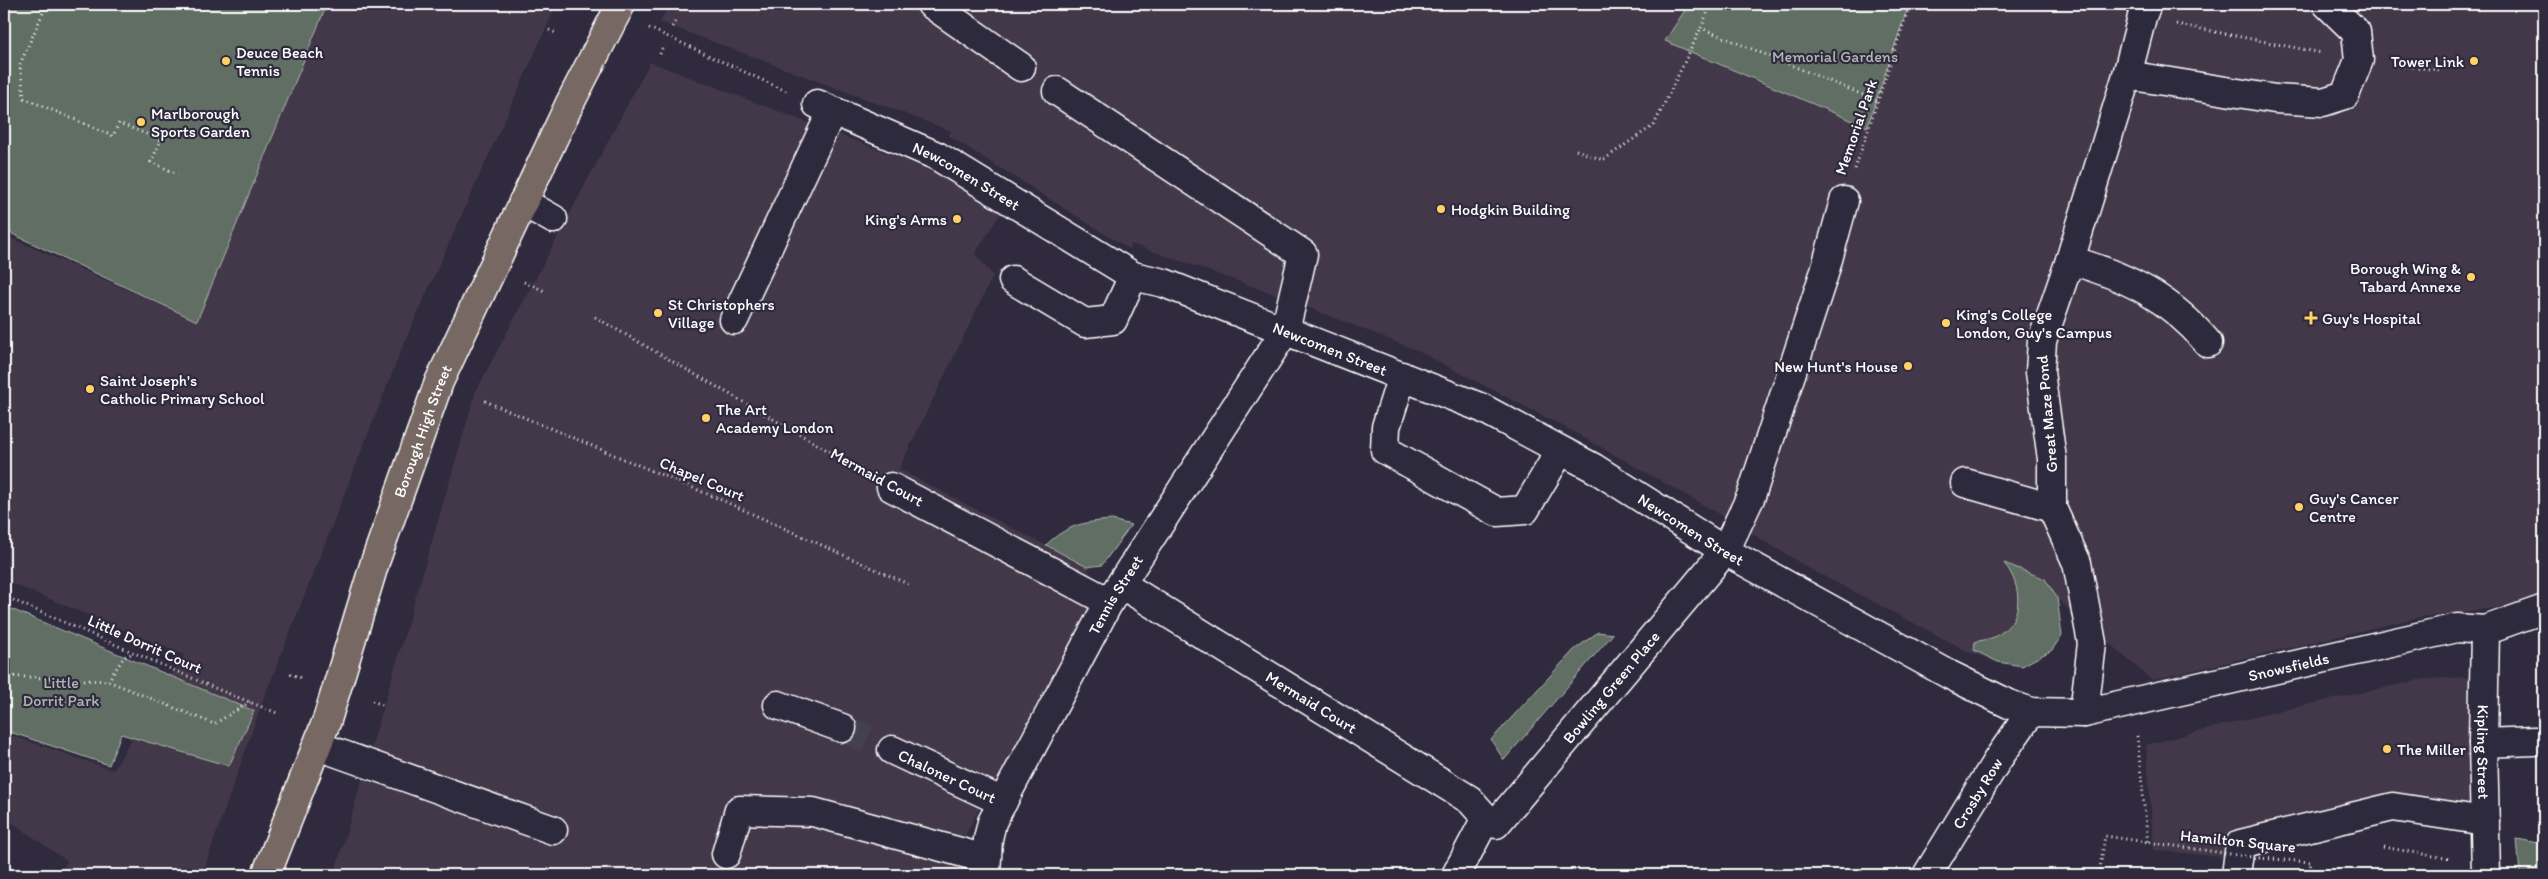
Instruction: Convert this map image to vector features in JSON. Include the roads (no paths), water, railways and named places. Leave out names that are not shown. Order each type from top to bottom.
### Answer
[{"type":"main road","name":"Borough High Street","points":[[266,875],[318,746],[375,562],[439,382],[570,103],[619,8]]},
{"type":"street","points":[[931,4],[1021,67]]},
{"type":"street","points":[[2127,75],[2275,99],[2323,102],[2345,95],[2359,60],[2356,32],[2327,4]]},
{"type":"street","name":"Great Maze Pond","points":[[2084,714],[2091,667],[2092,643],[2077,563],[2052,508],[2052,459],[2040,372],[2042,341],[2070,260],[2127,75],[2144,10]]},
{"type":"street","name":"Tennis Street","points":[[986,867],[988,839],[992,822],[1115,593],[1285,331],[1303,254],[1057,91]]},
{"type":"street","name":"Newcomen Street","points":[[734,320],[824,107],[937,156],[1133,276],[1164,283],[1482,408],[1594,468],[1725,550],[1950,674],[2031,712]]},
{"type":"street","name":"Bowling Green Place","points":[[1456,875],[1491,821],[1725,550],[1751,496],[1824,274],[1844,200]]},
{"type":"street","points":[[524,202],[553,219]]},
{"type":"street","points":[[2070,260],[2098,268],[2145,288],[2188,320],[2208,343]]},
{"type":"street","points":[[1013,280],[1085,322],[1114,320],[1133,276]]},
{"type":"street","points":[[1402,376],[1386,427],[1385,450],[1497,512],[1525,510],[1560,451]]},
{"type":"street","points":[[1965,484],[2052,508]]},
{"type":"street","name":"Mermaid Court","points":[[891,487],[1115,593],[1470,800],[1491,821]]},
{"type":"street","name":"Snowsfields","points":[[2031,712],[2084,714],[2458,628],[2485,630],[2544,609]]},
{"type":"street","name":"Kipling Street","points":[[2485,630],[2483,743],[2486,875]]},
{"type":"street","points":[[778,705],[842,728]]},
{"type":"street","name":"Crosby Row","points":[[1927,875],[1998,759],[2031,712]]},
{"type":"street","points":[[2483,743],[2535,741]]},
{"type":"street","points":[[318,746],[553,830]]},
{"type":"street","name":"Chaloner Court","points":[[892,750],[1003,802]]},
{"type":"street","points":[[2236,875],[2240,844],[2393,807],[2485,821]]},
{"type":"street","points":[[726,854],[739,810],[813,812],[986,867]]},
{"type":"tunnel","points":[[842,728],[892,750]]},
{"type":"place","name":"Deuce Beach Tennis","points":[[226,61]]},
{"type":"place","name":"Tower Link","points":[[2474,61]]},
{"type":"place","name":"Marlborough Sports Garden","points":[[141,122]]},
{"type":"place","name":"Hodgkin Building","points":[[1441,209]]},
{"type":"place","name":"King's Arms","points":[[957,219]]},
{"type":"place","name":"Borough Wing & Tabard Annexe","points":[[2471,277]]},
{"type":"place","name":"St Christophers Village","points":[[658,313]]},
{"type":"place","name":"Guy's Hospital","points":[[2311,318]]},
{"type":"place","name":"King's College London, Guy's Campus","points":[[1946,323]]},
{"type":"place","name":"New Hunt's House","points":[[1908,366]]},
{"type":"place","name":"Saint Joseph's Catholic Primary School","points":[[90,389]]},
{"type":"place","name":"The Art Academy London","points":[[706,418]]},
{"type":"place","name":"Guy's Cancer Centre","points":[[2299,507]]},
{"type":"place","name":"The Miller","points":[[2387,749]]},
{"type":"park label","name":"Memorial Gardens","points":[[1835,56]]},
{"type":"park label","name":"Little Dorrit Park","points":[[61,691]]}]
